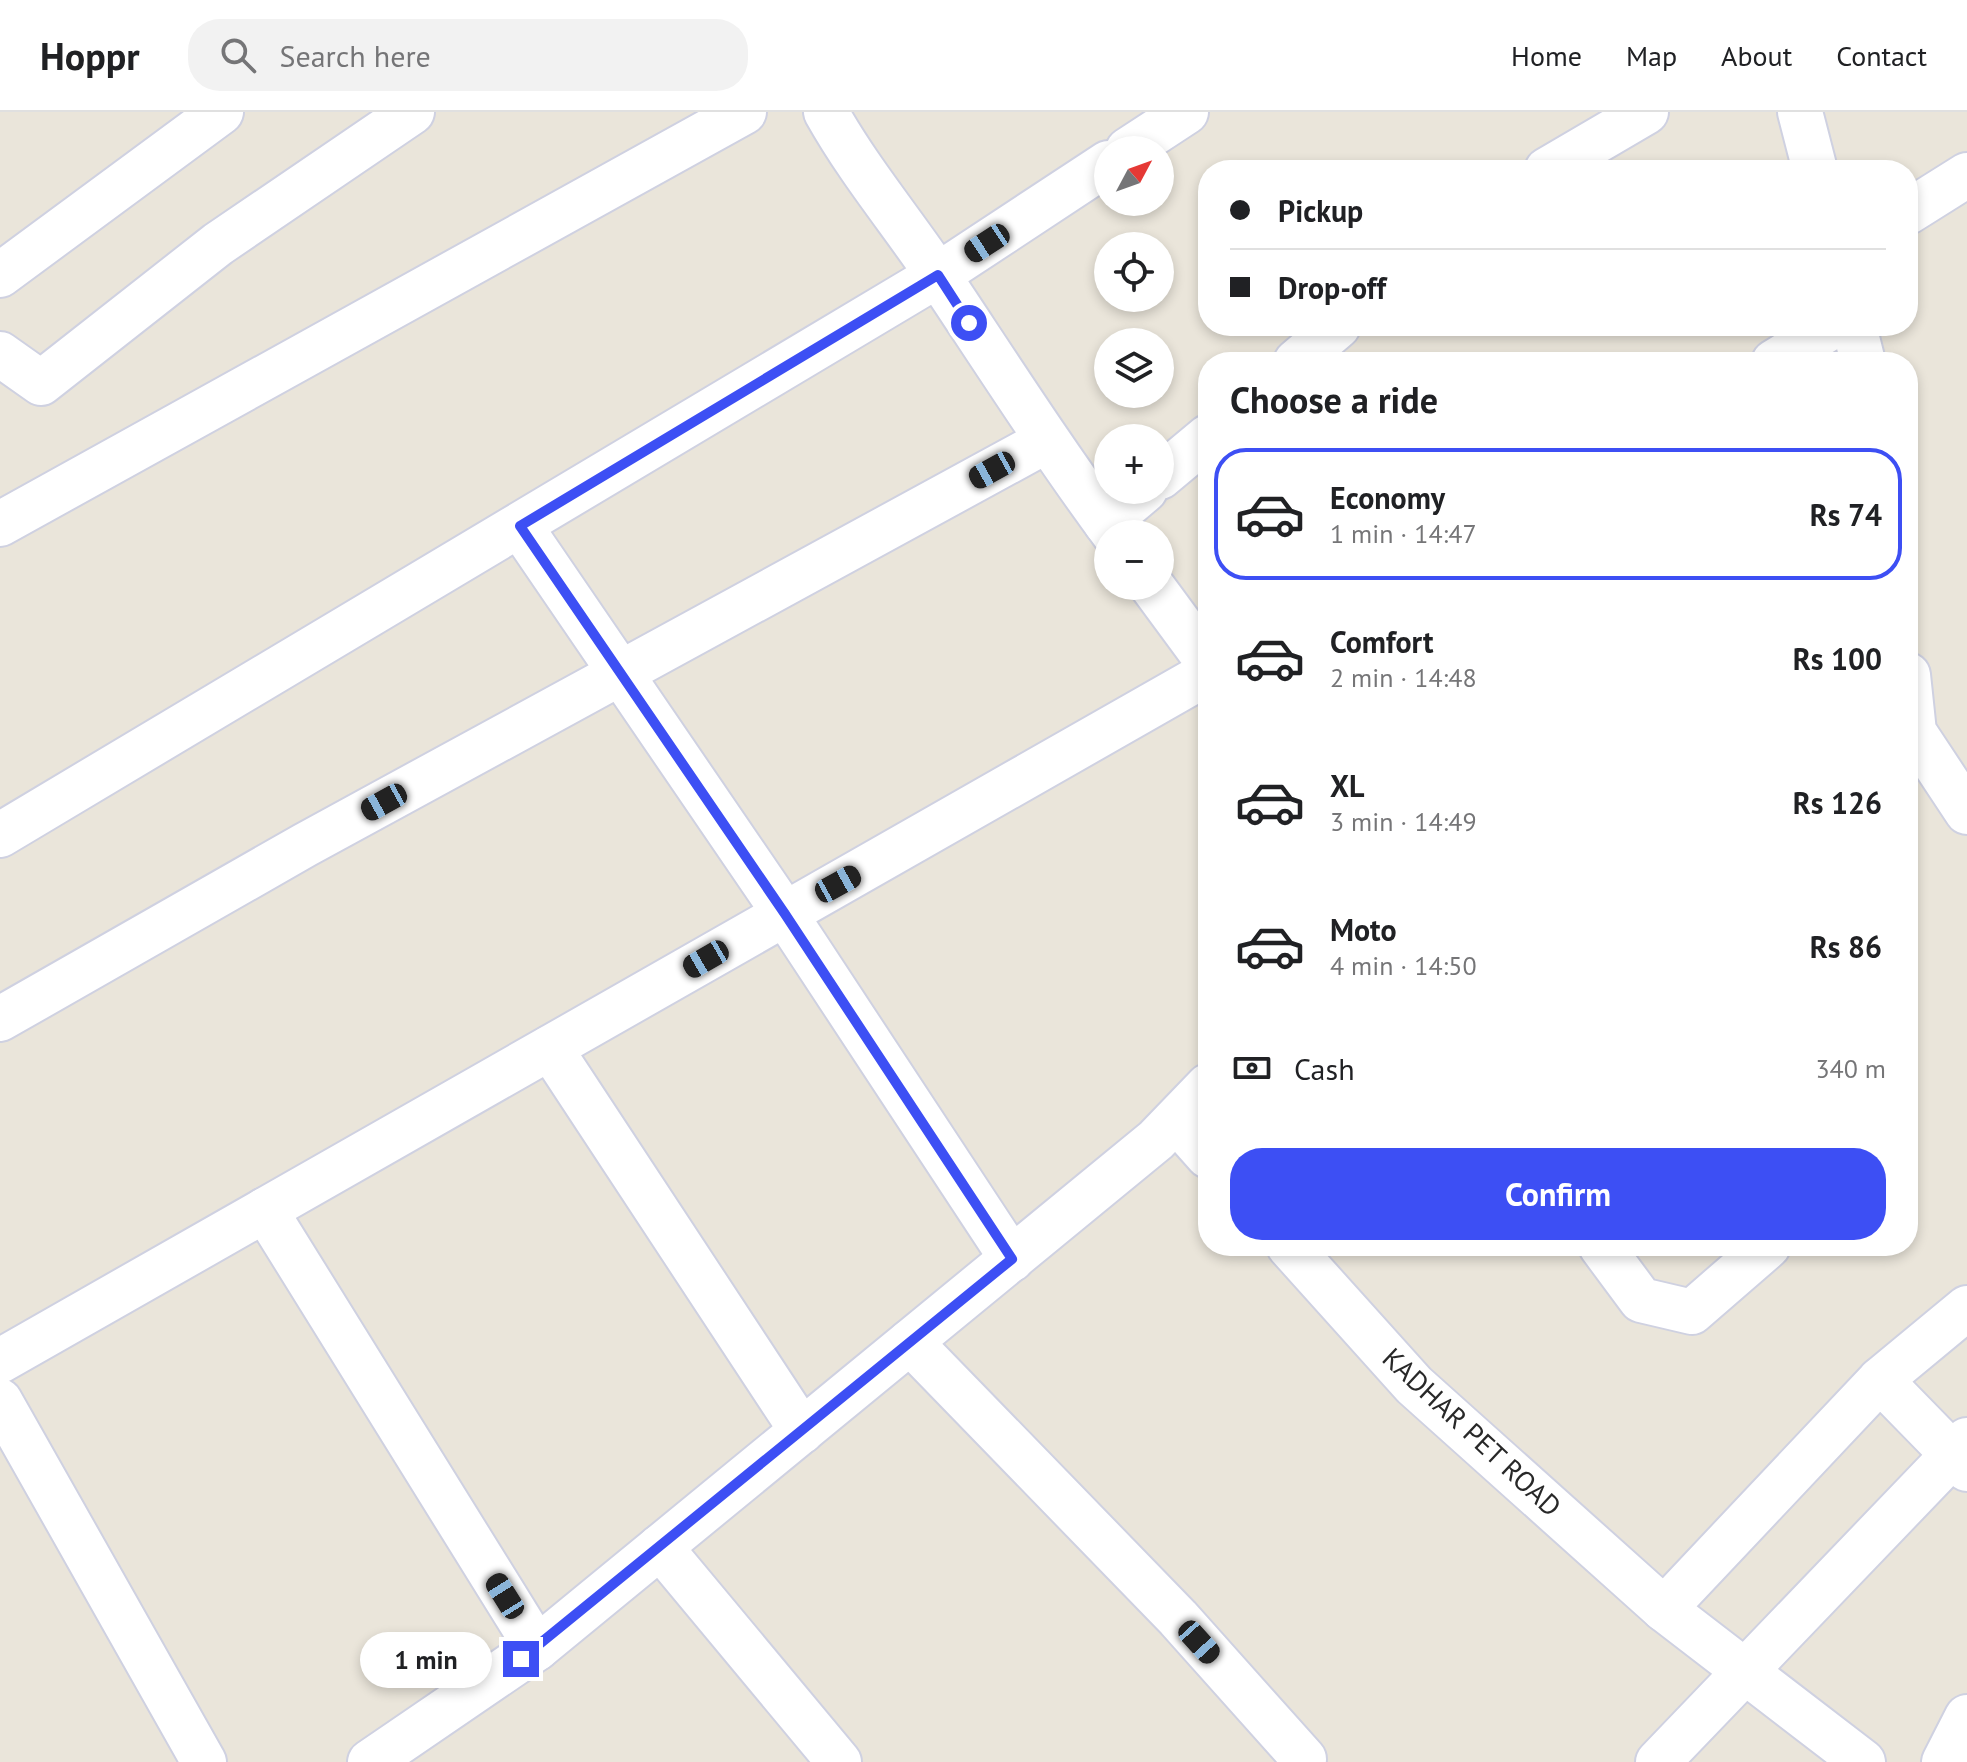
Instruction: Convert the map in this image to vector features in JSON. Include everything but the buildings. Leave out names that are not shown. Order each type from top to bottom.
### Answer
[{"type":"street","points":[[0,275],[221,112]]},
{"type":"street","points":[[0,354],[41,383],[218,244],[412,112]]},
{"type":"street","points":[[0,524],[744,112]]},
{"type":"street","points":[[826,112],[847,149],[938,275],[1046,441],[1103,520]]},
{"type":"street","points":[[1149,136],[1186,112]]},
{"type":"street","points":[[1564,160],[1646,112]]},
{"type":"street","points":[[1800,112],[1812,160]]},
{"type":"street","points":[[0,835],[938,275],[1094,172]]},
{"type":"street","points":[[1918,206],[1967,175]]},
{"type":"street","points":[[1308,352],[1326,336]]},
{"type":"street","points":[[1790,352],[1817,336]]},
{"type":"street","points":[[0,1019],[305,845],[1046,441]]},
{"type":"street","points":[[1174,465],[1198,445]]},
{"type":"street","points":[[1118,520],[1132,504]]},
{"type":"street","points":[[520,526],[785,914],[1012,1259]]},
{"type":"street","points":[[1162,600],[1198,648]]},
{"type":"street","points":[[0,1361],[1198,679]]},
{"type":"street","points":[[1918,743],[1967,812]]},
{"type":"street","points":[[550,1048],[802,1431]]},
{"type":"street","points":[[377,1760],[537,1648],[1156,1140],[1198,1097]]},
{"type":"street","points":[[1176,1120],[1198,1145]]},
{"type":"street","points":[[265,1210],[537,1648]]},
{"type":"street","name":"KADHAR PET ROAD","points":[[1298,1256],[1414,1385],[1664,1609],[1863,1762]]},
{"type":"street","points":[[1608,1256],[1641,1300],[1692,1312],[1756,1256]]},
{"type":"street","points":[[1664,1609],[1880,1380],[1967,1308]]},
{"type":"street","points":[[910,1342],[1178,1618],[1304,1759]]},
{"type":"street","points":[[1658,1762],[1962,1454],[1880,1380]]},
{"type":"street","points":[[0,1401],[204,1762]]},
{"type":"street","points":[[660,1547],[839,1762]]},
{"type":"street","points":[[1944,1762],[1967,1717]]},
{"type":"route","points":[[521,1659],[1012,1259],[785,914],[520,526],[938,275],[969,323]]}]
